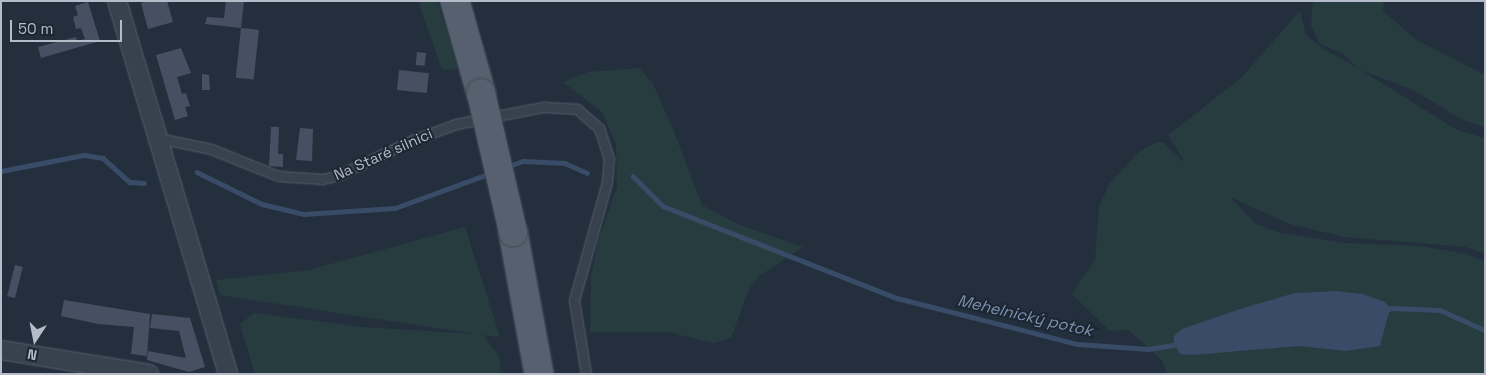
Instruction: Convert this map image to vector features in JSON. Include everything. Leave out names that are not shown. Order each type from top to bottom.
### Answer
[{"type":"main road","points":[[456,1],[481,93],[513,232],[539,374]]},
{"type":"street","points":[[117,1],[228,374]]},
{"type":"street","points":[[1,350],[149,374]]},
{"type":"lane","name":"Na Staré silnici","points":[[158,138],[211,149],[278,176],[323,179],[339,175],[410,140],[456,124],[543,107],[568,106],[586,114],[600,128],[607,148],[608,172],[574,300],[586,374]]},
{"type":"green space","points":[[418,1],[437,1],[458,69],[442,70]]},
{"type":"green space","points":[[1313,1],[1384,1],[1383,11],[1415,39],[1485,75],[1485,127],[1463,120],[1413,90],[1361,70],[1457,130],[1485,138],[1485,254],[1466,247],[1345,237],[1290,224],[1230,197],[1256,224],[1280,233],[1345,243],[1421,246],[1467,254],[1485,262],[1485,374],[1167,374],[1162,360],[1128,330],[1110,331],[1072,294],[1095,260],[1099,207],[1109,184],[1140,151],[1157,142],[1164,143],[1186,164],[1168,135],[1240,79],[1300,11],[1306,35],[1322,48],[1358,68],[1343,54],[1320,44],[1311,24]],"holes":[[[1336,291],[1363,294],[1385,302],[1345,351],[1300,346],[1254,349],[1182,329],[1295,293]]]},
{"type":"green space","points":[[639,68],[652,82],[673,129],[702,205],[737,224],[803,247],[758,277],[749,289],[731,338],[713,343],[668,332],[590,332],[591,277],[598,241],[617,187],[616,144],[602,112],[563,82],[588,72]]},
{"type":"green space","points":[[465,227],[500,337],[483,335],[499,356],[501,374],[255,374],[240,324],[254,313],[362,327],[476,334],[220,295],[216,280],[309,270]]},
{"type":"water","points":[[1336,291],[1363,294],[1385,302],[1390,308],[1380,346],[1345,351],[1299,346],[1192,355],[1180,354],[1174,343],[1174,336],[1182,329],[1243,308],[1295,293]]},
{"type":"building","points":[[167,1],[173,22],[148,29],[141,3]]},
{"type":"building","points":[[226,1],[244,1],[241,28],[205,24],[207,17],[224,18]]},
{"type":"building","points":[[88,2],[100,41],[41,58],[38,47],[76,37],[77,41],[85,39],[81,28],[76,29],[73,17],[78,15],[75,6]]},
{"type":"building","points":[[241,28],[259,30],[254,80],[236,78]]},
{"type":"building","points":[[181,48],[191,73],[177,77],[182,94],[186,93],[190,106],[185,107],[188,116],[175,120],[156,55]]},
{"type":"building","points":[[417,52],[426,53],[425,66],[416,65]]},
{"type":"building","points":[[399,70],[429,73],[427,93],[397,90]]},
{"type":"building","points":[[202,74],[209,75],[210,90],[202,90]]},
{"type":"building","points":[[271,127],[279,127],[278,154],[283,154],[283,167],[269,166]]},
{"type":"building","points":[[300,128],[313,129],[312,161],[296,160]]},
{"type":"building","points":[[15,265],[23,267],[15,298],[7,296]]},
{"type":"building","points":[[64,300],[150,314],[147,356],[131,354],[134,327],[98,324],[61,316]]},
{"type":"building","points":[[152,314],[190,318],[205,367],[189,372],[147,360],[148,351],[186,358],[179,331],[150,328]]},
{"type":"waterway","name":"Mehelnický potok","points":[[1,171],[84,155],[103,158],[130,182],[144,183]]},
{"type":"waterway","name":"Mehelnický potok","points":[[507,167],[523,161],[565,163],[587,173]]},
{"type":"waterway","name":"Mehelnický potok","points":[[197,172],[262,204],[304,214],[395,208],[491,173]]},
{"type":"waterway","name":"Mehelnický potok","points":[[633,176],[663,206],[897,298],[1078,344],[1148,349],[1178,344]]},
{"type":"waterway","name":"Mehelnický potok","points":[[1385,312],[1390,308],[1440,310],[1485,330]]}]
